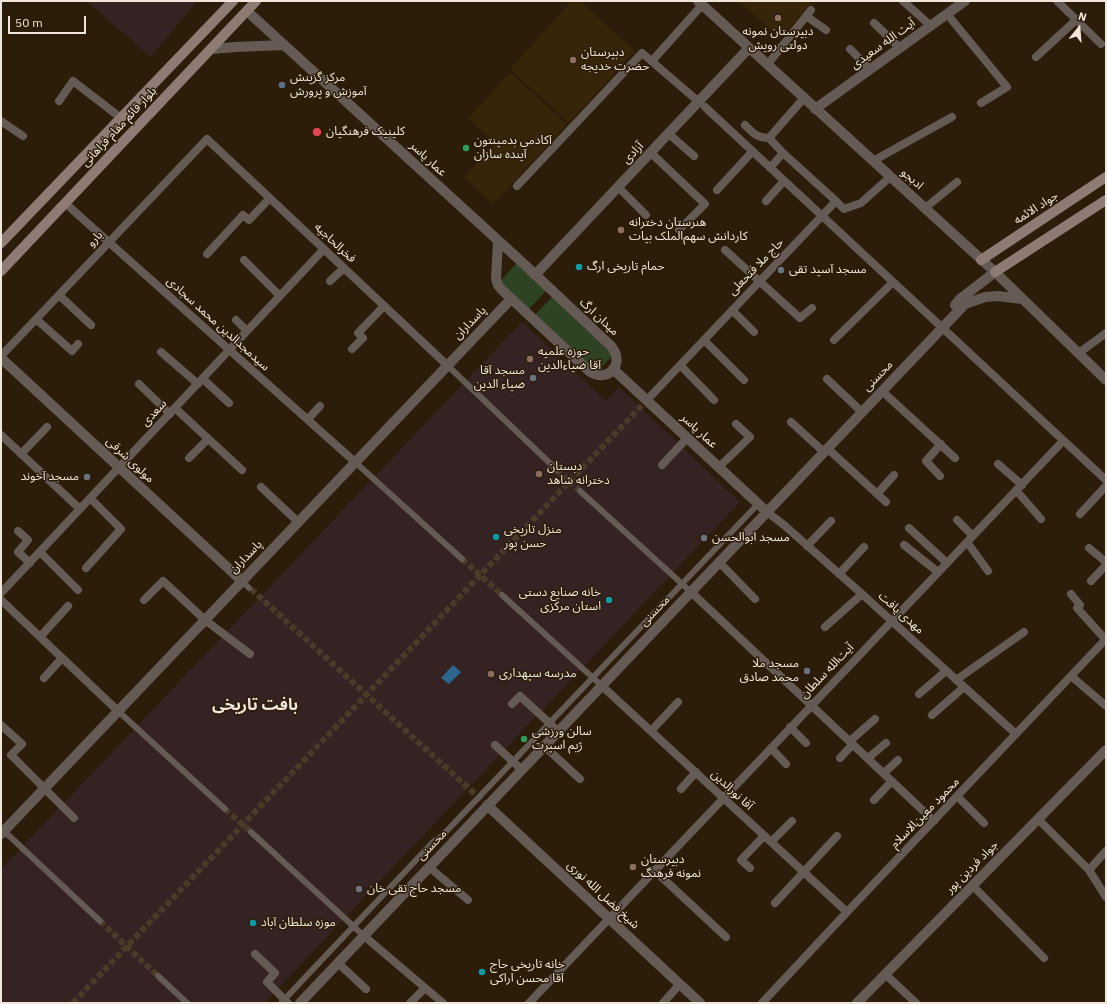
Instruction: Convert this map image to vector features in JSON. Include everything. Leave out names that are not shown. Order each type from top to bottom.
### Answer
[{"type":"main road","points":[[234,1],[247,11]]},
{"type":"main road","name":"بلوار قائم مقام فراهانی","points":[[1,243],[234,1]]},
{"type":"main road","name":"بلوار قائم مقام فراهانی","points":[[1,271],[256,1]]},
{"type":"main road","name":"جواد الائمه","points":[[981,260],[1106,177]]},
{"type":"main road","points":[[995,272],[1106,200]]},
{"type":"street","points":[[903,1],[931,26]]},
{"type":"street","name":"آیت الله سعیدی","points":[[816,109],[965,1]]},
{"type":"street","points":[[1057,1],[1101,44]]},
{"type":"street","points":[[652,61],[700,3]]},
{"type":"street","name":"ادبجو","points":[[700,3],[995,272],[1106,380]]},
{"type":"street","name":"عمار یاسر","points":[[247,11],[521,262]]},
{"type":"street","points":[[768,65],[808,13],[826,30]]},
{"type":"street","points":[[947,14],[1007,87],[981,103]]},
{"type":"street","points":[[1036,57],[1076,20]]},
{"type":"street","points":[[874,23],[900,48]]},
{"type":"street","points":[[212,49],[284,44]]},
{"type":"street","name":"آزادی","points":[[535,275],[650,153],[702,105],[749,48]]},
{"type":"street","points":[[850,50],[870,70]]},
{"type":"street","points":[[517,186],[642,53],[702,105],[1106,480]]},
{"type":"street","points":[[59,101],[73,81],[121,118]]},
{"type":"street","points":[[769,138],[804,98]]},
{"type":"street","points":[[873,161],[952,117]]},
{"type":"street","points":[[1,121],[23,136]]},
{"type":"street","points":[[745,125],[756,135],[762,138],[769,138],[844,209],[861,203],[890,177]]},
{"type":"street","points":[[669,134],[694,156]]},
{"type":"street","name":"فخرالحاجیه","points":[[207,139],[447,366]]},
{"type":"street","name":"بارو","points":[[1,357],[207,139]]},
{"type":"street","points":[[717,190],[752,152]]},
{"type":"street","points":[[770,168],[783,152]]},
{"type":"street","points":[[650,153],[705,204],[679,230]]},
{"type":"street","points":[[766,201],[784,181]]},
{"type":"street","points":[[925,208],[957,182]]},
{"type":"street","points":[[618,187],[646,215]]},
{"type":"street","points":[[207,254],[243,215],[249,220],[270,198]]},
{"type":"street","name":"حاج ملا فتحعلی","points":[[647,400],[836,201]]},
{"type":"street","name":"سیدمجدالدین محمد سجادی","points":[[65,203],[355,462]]},
{"type":"street","points":[[498,241],[496,278],[500,289],[594,374],[599,375],[609,373],[614,369]]},
{"type":"street","name":"سعدی","points":[[1,593],[324,250]]},
{"type":"street","points":[[725,250],[800,318],[812,308]]},
{"type":"street","points":[[244,260],[280,296]]},
{"type":"street","name":"میدان ارگ","points":[[521,262],[615,350],[617,360],[614,369]]},
{"type":"street","points":[[330,281],[344,268]]},
{"type":"street","name":"محسنی","points":[[860,410],[882,391],[940,326],[960,299],[995,272]]},
{"type":"street","points":[[834,340],[893,282]]},
{"type":"street","points":[[59,295],[91,325]]},
{"type":"street","name":"محسنی","points":[[300,1003],[488,806],[517,766],[762,508],[823,450],[940,326],[965,304],[985,297],[998,296],[1022,298]]},
{"type":"street","name":"پاسداران","points":[[2,831],[205,620],[246,584],[298,522],[511,299]]},
{"type":"street","points":[[352,349],[363,338],[358,333],[384,306]]},
{"type":"street","points":[[732,310],[754,332]]},
{"type":"street","points":[[36,319],[72,351],[78,344]]},
{"type":"street","points":[[236,320],[247,331]]},
{"type":"street","points":[[1079,353],[1106,333]]},
{"type":"street","points":[[704,340],[744,380]]},
{"type":"street","points":[[161,352],[229,403]]},
{"type":"street","name":"مولوی شرقی","points":[[1,357],[119,468],[246,584]]},
{"type":"street","points":[[680,365],[714,400]]},
{"type":"street","points":[[447,366],[557,470]]},
{"type":"street","name":"عمار یاسر","points":[[614,369],[762,508]]},
{"type":"street","points":[[827,379],[860,410]]},
{"type":"street","points":[[139,384],[208,439],[242,470]]},
{"type":"street","points":[[882,391],[955,458]]},
{"type":"street","points":[[308,420],[320,406]]},
{"type":"street","points":[[791,422],[886,502]]},
{"type":"street","points":[[719,467],[750,437],[736,424]]},
{"type":"street","points":[[21,454],[47,427]]},
{"type":"street","points":[[1,435],[80,510]]},
{"type":"street","points":[[662,465],[687,438]]},
{"type":"street","points":[[189,458],[208,439]]},
{"type":"street","name":"آیت‌الله سلطان","points":[[529,1003],[1063,441]]},
{"type":"street","points":[[940,476],[926,461],[941,444]]},
{"type":"street","points":[[355,462],[462,559]]},
{"type":"street","points":[[998,464],[1019,488],[1041,519]]},
{"type":"street","points":[[877,494],[894,475]]},
{"type":"street","points":[[1080,514],[1106,486]]},
{"type":"street","points":[[261,487],[298,522]]},
{"type":"street","points":[[580,491],[812,705],[934,821]]},
{"type":"street","points":[[86,568],[122,529],[90,498]]},
{"type":"street","name":"محسنی","points":[[686,588],[719,562],[762,508]]},
{"type":"street","name":"مهدی یافت","points":[[762,508],[784,525],[862,594],[1016,734]]},
{"type":"street","points":[[957,520],[970,539],[988,571]]},
{"type":"street","points":[[807,546],[832,521]]},
{"type":"street","points":[[909,528],[947,563]]},
{"type":"street","points":[[18,531],[28,540],[18,552],[30,563]]},
{"type":"street","points":[[904,545],[938,572]]},
{"type":"street","points":[[839,574],[864,547]]},
{"type":"street","points":[[1089,548],[1106,562]]},
{"type":"street","points":[[40,552],[78,590]]},
{"type":"street","points":[[719,562],[755,599]]},
{"type":"street","points":[[1091,581],[1106,565]]},
{"type":"street","points":[[144,600],[163,581],[205,620],[250,654]]},
{"type":"street","points":[[825,627],[862,594]]},
{"type":"street","points":[[1071,594],[1080,604],[1077,608],[1106,640]]},
{"type":"street","points":[[502,596],[597,682]]},
{"type":"street","points":[[1,600],[118,711],[225,809]]},
{"type":"street","points":[[40,637],[68,606]]},
{"type":"street","points":[[956,680],[1024,632]]},
{"type":"street","name":"محمود معین‌الاسلام","points":[[762,1003],[1106,640]]},
{"type":"street","points":[[44,678],[62,658]]},
{"type":"street","points":[[919,694],[946,671]]},
{"type":"street","points":[[1071,676],[1106,706]]},
{"type":"street","name":"آقا نورالدین","points":[[597,682],[847,912]]},
{"type":"street","points":[[932,715],[964,687]]},
{"type":"street","points":[[512,704],[520,696],[554,727]]},
{"type":"street","points":[[651,731],[678,702]]},
{"type":"street","points":[[840,758],[851,743],[875,719]]},
{"type":"street","points":[[1,725],[22,744],[10,755],[74,818]]},
{"type":"street","name":"محسنی","points":[[517,766],[544,746],[554,727]]},
{"type":"street","points":[[790,727],[806,743]]},
{"type":"street","points":[[868,758],[886,743]]},
{"type":"street","points":[[255,954],[275,973],[267,982],[285,1002],[354,926],[434,842],[517,766],[495,745]]},
{"type":"street","points":[[544,746],[580,779]]},
{"type":"street","points":[[771,748],[786,764]]},
{"type":"street","name":"جواد فردین پور","points":[[857,1003],[1106,750]]},
{"type":"street","points":[[884,773],[898,760]]},
{"type":"street","points":[[681,789],[696,772]]},
{"type":"street","points":[[874,800],[892,781]]},
{"type":"street","points":[[957,796],[984,823]]},
{"type":"street","name":"شیخ فضل الله نوری","points":[[488,806],[700,1003]]},
{"type":"street","points":[[1038,820],[1089,870],[1105,893]]},
{"type":"street","points":[[771,842],[792,821]]},
{"type":"street","points":[[2,831],[100,921]]},
{"type":"street","points":[[251,832],[364,936],[443,1003]]},
{"type":"street","points":[[750,868],[741,860],[764,836]]},
{"type":"street","points":[[775,903],[837,836]]},
{"type":"street","points":[[1089,870],[1106,852]]},
{"type":"street","points":[[429,867],[468,900]]},
{"type":"street","points":[[654,870],[726,937]]},
{"type":"street","points":[[972,885],[1044,958]]},
{"type":"street","points":[[338,963],[366,989]]},
{"type":"street","points":[[885,974],[916,1003]]},
{"type":"street","points":[[158,976],[187,1003]]},
{"type":"street","points":[[663,1003],[680,984]]},
{"type":"street","points":[[410,1003],[425,988]]},
{"type":"shaded area","points":[[87,1],[194,1],[195,3],[151,57]]},
{"type":"shaded area","name":"دبیرستان حضرت خدیجه","points":[[572,1],[580,1],[635,51],[569,123],[510,69]]},
{"type":"shaded area","name":"دبیرستان نمونه دولتی رویش","points":[[738,1],[812,1],[785,34],[776,34]]},
{"type":"shaded area","points":[[510,73],[567,124],[493,204],[464,177],[495,143],[468,118]]},
{"type":"shaded area","points":[[522,322],[606,401],[619,387],[740,502],[264,1003],[1,1003],[1,869]]},
{"type":"green space","points":[[517,263],[546,291],[529,309],[500,281]]},
{"type":"green space","points":[[552,297],[613,355],[596,373],[535,315]]},
{"type":"water","points":[[453,665],[461,672],[449,684],[441,678]]},
{"type":"tunnel","points":[[73,1003],[647,400]]},
{"type":"tunnel","points":[[557,470],[569,481]]},
{"type":"tunnel","points":[[569,481],[580,491]]},
{"type":"tunnel","points":[[462,559],[502,595]]},
{"type":"tunnel","points":[[251,589],[488,806]]},
{"type":"tunnel","points":[[225,809],[251,832]]},
{"type":"tunnel","points":[[100,921],[158,976]]},
{"type":"place","name":"دبیرستان نمونه دولتی رویش","points":[[778,18]]},
{"type":"place","name":"دبیرستان حضرت خدیجه","points":[[573,60]]},
{"type":"place","name":"مرکز گزینش آموزش و پرورش","points":[[282,85]]},
{"type":"place","name":"کلینیک فرهنگیان","points":[[317,132]]},
{"type":"place","name":"آکادمی بدمینتون آینده سازان","points":[[466,148]]},
{"type":"place","name":"هنرستان دخترانه کاردانش سهم‌الملک بیات","points":[[621,230]]},
{"type":"place","name":"حمام تاریخی ارگ","points":[[579,267]]},
{"type":"place","name":"مسجد آسید تقی","points":[[781,270]]},
{"type":"place","name":"حوزه علمیه آقا ضیاءالدین","points":[[530,359]]},
{"type":"place","name":"مسجد آقا ضیاء الدین","points":[[533,378]]},
{"type":"place","name":"دبستان دخترانه شاهد","points":[[539,474]]},
{"type":"place","name":"مسجد آخوند","points":[[87,477]]},
{"type":"place","name":"منزل تاریخی حسن پور","points":[[496,537]]},
{"type":"place","name":"مسجد ابوالحسن","points":[[704,538]]},
{"type":"place","name":"خانه صنایع دستی استان مرکزی","points":[[609,600]]},
{"type":"place","name":"مسجد ملا محمد صادق","points":[[807,671]]},
{"type":"place","name":"مدرسه سپهداری","points":[[491,674]]},
{"type":"place","name":"سالن ورزشی ژیم اسپرت","points":[[524,739]]},
{"type":"place","name":"دبیرستان نمونه فرهنگ","points":[[633,867]]},
{"type":"place","name":"مسجد حاج تقی خان","points":[[359,889]]},
{"type":"place","name":"موزه سلطان آباد","points":[[253,923]]},
{"type":"place","name":"خانه تاریخی حاج آقا محسن اراکی","points":[[482,972]]},
{"type":"district","name":"بافت تاریخی","points":[[255,705]]}]
